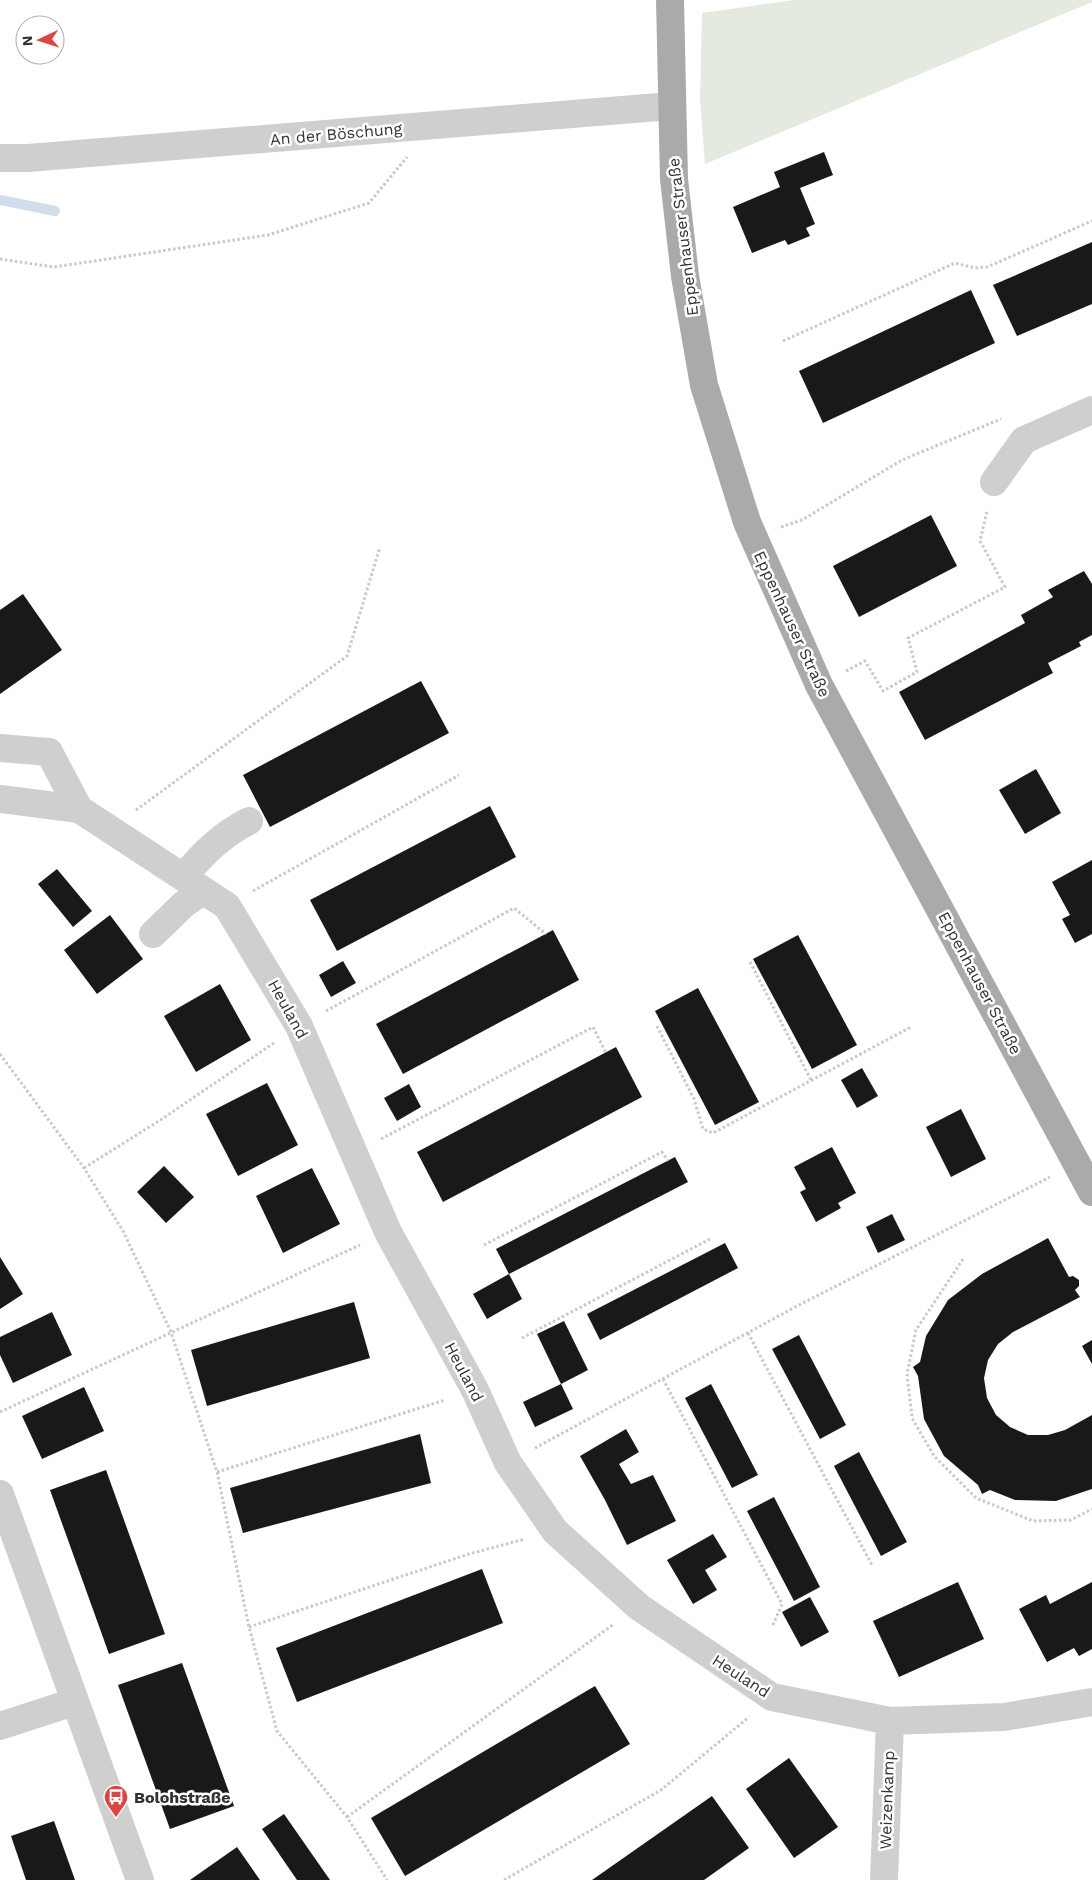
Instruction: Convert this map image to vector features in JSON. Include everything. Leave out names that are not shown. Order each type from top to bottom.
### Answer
[{"type":"main road","name":"Eppenhauser Straße","points":[[670,0],[674,180],[685,276],[704,385],[752,536],[819,685],[1092,1192]]},
{"type":"street","name":"An der Böschung","points":[[0,158],[28,158],[671,106]]},
{"type":"street","points":[[994,482],[1024,440],[1092,410]]},
{"type":"street","points":[[0,748],[49,752],[79,809]]},
{"type":"street","name":"Heuland","points":[[0,799],[79,809],[227,906],[300,1026],[388,1232],[475,1390],[508,1463],[555,1531],[639,1607],[772,1697],[890,1721],[1004,1717],[1092,1702]]},
{"type":"street","points":[[153,934],[184,904],[208,848],[229,830],[249,821]]},
{"type":"street","points":[[0,1494],[140,1880]]},
{"type":"street","points":[[0,1726],[74,1702]]},
{"type":"street","name":"Weizenkamp","points":[[884,1880],[890,1721]]},
{"type":"path","points":[[0,259],[54,268],[268,234],[369,203],[434,126]]},
{"type":"path","points":[[783,341],[955,263],[975,268],[987,267],[1092,221]]},
{"type":"path","points":[[752,536],[802,520],[902,460],[1010,415]]},
{"type":"path","points":[[819,685],[865,661],[883,691],[917,672],[908,638],[1005,587],[980,541],[994,482]]},
{"type":"path","points":[[110,829],[347,656],[380,547]]},
{"type":"path","points":[[227,906],[459,775]]},
{"type":"path","points":[[84,1168],[162,1119],[300,1026],[514,908],[546,934]]},
{"type":"path","points":[[750,962],[810,1080]]},
{"type":"path","points":[[657,1026],[694,1099],[703,1129],[712,1133],[911,1027]]},
{"type":"path","points":[[354,1153],[593,1028],[606,1053]]},
{"type":"path","points":[[0,1054],[84,1168],[123,1231],[171,1332],[217,1472],[250,1627],[277,1731],[347,1817],[387,1880]]},
{"type":"path","points":[[484,1245],[662,1152],[668,1160]]},
{"type":"path","points":[[508,1463],[748,1333],[1076,1164]]},
{"type":"path","points":[[0,1412],[388,1232]]},
{"type":"path","points":[[522,1338],[710,1239]]},
{"type":"path","points":[[962,1259],[916,1330],[907,1374],[912,1418],[934,1456],[976,1498],[1033,1521],[1071,1520],[1092,1509]]},
{"type":"path","points":[[748,1333],[872,1565]]},
{"type":"path","points":[[663,1379],[782,1604],[772,1627]]},
{"type":"path","points":[[217,1472],[475,1390]]},
{"type":"path","points":[[250,1627],[469,1554],[555,1531]]},
{"type":"path","points":[[347,1817],[639,1607]]},
{"type":"path","points":[[504,1880],[660,1790],[772,1697]]},
{"type":"shaded area","points":[[794,0],[1092,0],[1092,2],[705,164],[700,99],[702,13]]},
{"type":"building","points":[[824,152],[833,175],[800,188],[815,224],[806,228],[810,236],[788,245],[785,240],[752,253],[733,207],[780,187],[774,172]]},
{"type":"building","points":[[1092,242],[1092,304],[1017,336],[993,285]]},
{"type":"building","points":[[971,290],[995,343],[823,423],[799,371]]},
{"type":"building","points":[[931,515],[957,566],[859,617],[833,566]]},
{"type":"building","points":[[1084,571],[1092,584],[1092,635],[1079,642],[1081,646],[1048,663],[1053,673],[925,740],[899,692],[1025,623],[1021,615],[1053,597],[1048,590]]},
{"type":"building","points":[[23,594],[62,650],[0,694],[0,610]]},
{"type":"building","points":[[421,681],[449,733],[270,827],[243,775]]},
{"type":"building","points":[[1036,769],[1061,813],[1025,834],[999,790]]},
{"type":"building","points":[[490,806],[516,857],[337,951],[310,900]]},
{"type":"building","points":[[1092,860],[1092,934],[1075,943],[1062,919],[1070,915],[1052,882]]},
{"type":"building","points":[[57,869],[92,911],[73,927],[38,884]]},
{"type":"building","points":[[110,915],[143,959],[97,994],[64,950]]},
{"type":"building","points":[[553,930],[579,980],[403,1074],[376,1024]]},
{"type":"building","points":[[798,935],[857,1045],[812,1069],[753,959]]},
{"type":"building","points":[[343,961],[356,983],[331,997],[319,975]]},
{"type":"building","points":[[220,984],[251,1040],[196,1072],[164,1016]]},
{"type":"building","points":[[698,988],[759,1102],[715,1125],[655,1011]]},
{"type":"building","points":[[616,1047],[642,1097],[443,1202],[417,1152]]},
{"type":"building","points":[[862,1068],[878,1096],[857,1108],[841,1080]]},
{"type":"building","points":[[267,1083],[298,1145],[238,1176],[206,1114]]},
{"type":"building","points":[[409,1084],[421,1107],[397,1121],[384,1098]]},
{"type":"building","points":[[961,1109],[986,1159],[951,1177],[926,1127]]},
{"type":"building","points":[[832,1147],[856,1193],[838,1203],[841,1208],[816,1222],[800,1192],[806,1189],[794,1167]]},
{"type":"building","points":[[675,1157],[688,1182],[509,1274],[496,1249]]},
{"type":"building","points":[[164,1166],[194,1197],[166,1223],[137,1192]]},
{"type":"building","points":[[312,1168],[340,1224],[283,1253],[256,1196]]},
{"type":"building","points":[[892,1214],[905,1240],[878,1253],[866,1227]]},
{"type":"building","points":[[1048,1238],[1069,1277],[1073,1276],[1079,1280],[1079,1286],[1075,1290],[1080,1297],[1013,1332],[998,1344],[988,1360],[984,1378],[987,1398],[996,1415],[1010,1427],[1028,1435],[1048,1435],[1065,1430],[1092,1415],[1092,1489],[1056,1501],[1015,1500],[990,1490],[982,1494],[978,1485],[944,1456],[924,1419],[918,1376],[913,1367],[920,1362],[926,1336],[948,1300],[982,1274]]},
{"type":"building","points":[[725,1243],[738,1268],[600,1340],[587,1314]]},
{"type":"building","points":[[0,1257],[23,1294],[0,1309]]},
{"type":"building","points":[[509,1274],[522,1299],[487,1319],[473,1294]]},
{"type":"building","points":[[354,1302],[370,1358],[207,1406],[191,1350]]},
{"type":"building","points":[[52,1312],[72,1355],[13,1383],[0,1355],[0,1337]]},
{"type":"building","points":[[564,1321],[588,1370],[561,1384],[537,1334]]},
{"type":"building","points":[[799,1335],[846,1425],[820,1439],[772,1349]]},
{"type":"building","points":[[1092,1340],[1092,1364],[1082,1346]]},
{"type":"building","points":[[561,1384],[573,1409],[535,1427],[523,1402]]},
{"type":"building","points":[[711,1384],[758,1475],[732,1488],[685,1398]]},
{"type":"building","points":[[84,1387],[104,1431],[42,1459],[22,1416]]},
{"type":"building","points":[[626,1429],[639,1452],[619,1464],[631,1484],[653,1475],[676,1521],[627,1545],[605,1500],[580,1456]]},
{"type":"building","points":[[420,1434],[431,1483],[243,1533],[230,1488]]},
{"type":"building","points":[[859,1452],[907,1542],[881,1556],[834,1466]]},
{"type":"building","points":[[106,1470],[165,1634],[109,1654],[50,1490]]},
{"type":"building","points":[[774,1497],[820,1587],[794,1601],[747,1511]]},
{"type":"building","points":[[713,1534],[727,1557],[705,1570],[717,1590],[693,1604],[667,1560]]},
{"type":"building","points":[[482,1569],[503,1623],[297,1702],[276,1648]]},
{"type":"building","points":[[958,1582],[984,1639],[899,1677],[873,1621]]},
{"type":"building","points":[[1092,1582],[1092,1649],[1079,1656],[1074,1648],[1047,1662],[1019,1609],[1046,1595],[1050,1604]]},
{"type":"building","points":[[810,1597],[829,1632],[801,1647],[782,1612]]},
{"type":"building","points":[[182,1663],[234,1806],[170,1829],[118,1685]]},
{"type":"building","points":[[595,1686],[630,1744],[405,1876],[371,1818]]},
{"type":"building","points":[[789,1758],[838,1827],[794,1858],[746,1789]]},
{"type":"building","points":[[712,1796],[749,1848],[704,1880],[592,1880]]},
{"type":"building","points":[[284,1814],[330,1880],[297,1880],[262,1829]]},
{"type":"building","points":[[54,1821],[75,1880],[26,1880],[11,1836]]},
{"type":"building","points":[[237,1847],[260,1880],[190,1880]]},
{"type":"waterway","points":[[0,200],[55,211]]},
{"type":"place","name":"Bolohstraße","points":[[116,1818]]}]
